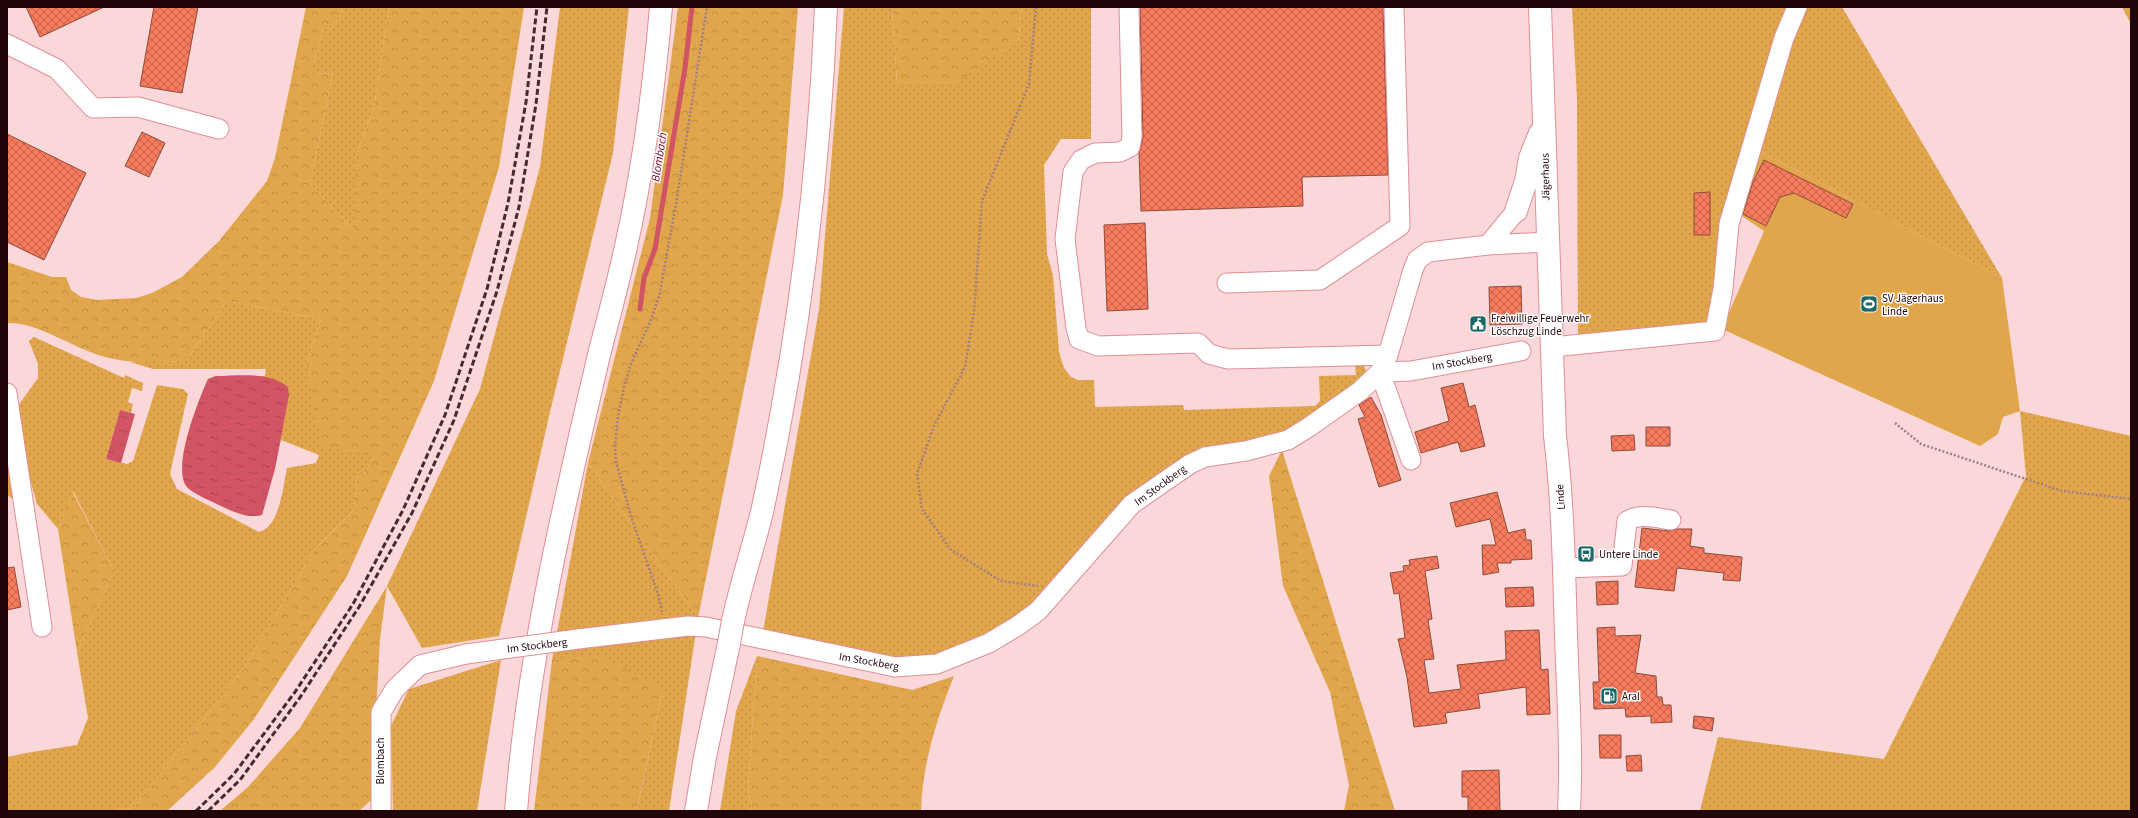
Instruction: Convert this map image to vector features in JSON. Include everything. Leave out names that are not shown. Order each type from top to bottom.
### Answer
[{"type":"main road","points":[[516,811],[531,681],[548,583],[599,356],[625,251],[640,176],[655,75],[661,7]]},
{"type":"main road","points":[[696,811],[705,757],[728,643],[761,513],[789,369],[812,205],[822,94],[826,7]]},
{"type":"main road","name":"Jägerhaus","points":[[1540,7],[1552,347]]},
{"type":"main road","points":[[1516,211],[1521,199],[1530,158],[1544,124]]},
{"type":"main road","name":"Linde","points":[[1552,347],[1564,568],[1569,722],[1569,811]]},
{"type":"street","points":[[1129,7],[1132,137],[1130,147],[1120,152],[1095,153],[1081,160],[1073,172],[1065,239],[1076,328],[1079,340],[1098,346],[1198,343],[1209,354],[1228,359],[1388,355]]},
{"type":"street","points":[[1227,283],[1320,280],[1400,226],[1394,7]]},
{"type":"street","points":[[1552,347],[1715,331],[1723,289],[1729,224],[1784,38],[1797,7]]},
{"type":"street","points":[[7,44],[57,69],[93,108],[138,107],[219,129]]},
{"type":"street","points":[[1488,245],[1516,211]]},
{"type":"street","name":"Im Stockberg","points":[[381,712],[395,689],[420,665],[466,654],[666,628],[688,626],[706,627],[894,667],[918,667],[937,664],[955,658],[988,643],[1016,627],[1038,611],[1132,504],[1190,464],[1205,457],[1246,451],[1288,440],[1360,391],[1380,372],[1388,355],[1417,260],[1428,252],[1488,245],[1548,242]]},
{"type":"street","name":"Im Stockberg","points":[[1380,372],[1411,371],[1521,351]]},
{"type":"street","points":[[1380,372],[1411,460]]},
{"type":"street","points":[[7,392],[42,627]]},
{"type":"street","points":[[1564,568],[1622,566],[1627,521],[1632,518],[1642,516],[1671,520]]},
{"type":"street","name":"Blombach","points":[[381,712],[381,811]]},
{"type":"path","points":[[666,628],[658,594],[630,516],[616,462],[615,446],[618,416],[624,387],[631,364],[650,322],[659,297],[679,189],[707,7]]},
{"type":"path","points":[[1036,7],[1029,84],[982,201],[974,312],[965,367],[934,426],[917,474],[922,509],[951,550],[1001,581],[1059,588]]},
{"type":"path","points":[[1895,422],[1921,444],[2062,491],[2131,499]]},
{"type":"green space","points":[[306,7],[342,7],[340,19],[323,30],[311,74],[333,73],[310,183],[355,232],[356,155],[374,107],[389,7],[524,7],[499,167],[434,381],[347,576],[254,719],[215,767],[167,811],[109,811],[133,808],[241,672],[316,548],[354,510],[357,477],[365,473],[375,455],[322,448],[306,365],[321,319],[227,301],[186,361],[139,362],[104,357],[39,329],[17,323],[7,323],[7,262],[52,277],[66,277],[71,290],[81,297],[97,300],[136,298],[152,293],[182,277],[219,241],[267,181],[275,158]]},
{"type":"green space","points":[[342,7],[389,7],[374,107],[356,155],[356,233],[310,183],[333,73],[311,74],[323,30],[340,19]]},
{"type":"green space","points":[[560,7],[629,7],[613,153],[550,412],[499,636],[422,648],[387,586],[480,389],[540,167]]},
{"type":"green space","points":[[678,7],[798,7],[783,195],[698,618],[588,463],[650,218]]},
{"type":"green space","points":[[844,7],[892,7],[897,83],[1018,42],[1022,7],[1091,7],[1091,139],[1061,139],[1044,165],[1047,254],[1053,275],[1059,352],[1064,368],[1071,377],[1078,380],[1094,380],[1095,407],[1183,405],[1184,410],[1315,406],[1320,401],[1319,376],[1356,375],[1355,363],[1364,365],[1366,371],[1365,376],[1281,436],[1205,451],[1045,595],[1006,626],[937,655],[889,659],[763,632],[819,309]]},
{"type":"green space","points":[[892,7],[1022,7],[1018,42],[954,84],[897,83]]},
{"type":"green space","points":[[1572,7],[1787,7],[1709,329],[1578,339],[1577,98]]},
{"type":"green space","points":[[1803,7],[1842,7],[2002,278],[1756,149]]},
{"type":"green space","points":[[2122,7],[2131,7],[2131,24]]},
{"type":"green space","name":"SV Jägerhaus Linde","points":[[1756,149],[2002,278],[2020,411],[2003,417],[1998,434],[1980,446],[1722,329],[1764,231],[1736,212]]},
{"type":"green space","points":[[227,301],[321,319],[306,365],[375,455],[365,473],[357,477],[354,510],[316,548],[241,672],[133,808],[109,811],[7,811],[7,771],[26,753],[77,745],[88,718],[77,652],[114,571],[73,491],[58,529],[37,504],[18,437],[18,406],[38,378],[38,364],[29,341],[34,337],[124,378],[125,375],[143,383],[142,391],[132,388],[128,402],[133,404],[131,413],[120,410],[106,459],[127,464],[133,461],[157,385],[183,389],[188,394],[170,474],[177,489],[259,532],[266,529],[276,514],[282,495],[287,468],[316,463],[319,455],[281,440],[262,515],[256,516],[234,512],[193,492],[187,487],[183,478],[182,465],[188,433],[208,379],[216,376],[265,376],[266,369],[153,369],[130,362],[186,361]]},
{"type":"green space","points":[[2020,411],[2131,436],[2131,811],[1700,811],[1718,737],[1884,759],[2026,476]]},
{"type":"green space","points":[[7,442],[17,502],[7,495]]},
{"type":"green space","points":[[1282,450],[1395,811],[1344,811],[1349,785],[1330,692],[1283,586],[1269,476]]},
{"type":"green space","points":[[588,463],[698,618],[669,811],[639,811],[637,809],[663,689],[552,660]]},
{"type":"green space","points":[[72,491],[114,571],[77,652],[58,529]]},
{"type":"green space","points":[[387,586],[380,639],[371,800],[359,811],[220,811],[248,787],[300,728]]},
{"type":"green space","points":[[597,654],[663,689],[637,808],[639,811],[534,811],[552,660]]},
{"type":"green space","points":[[757,656],[748,789],[752,811],[720,811],[736,711]]},
{"type":"green space","points":[[757,656],[912,690],[954,676],[936,725],[927,759],[921,811],[752,811],[748,789]]},
{"type":"green space","points":[[501,660],[477,811],[393,811],[391,726],[409,689]]},
{"type":"green space","points":[[26,753],[7,771],[7,757]]},
{"type":"water","points":[[216,376],[263,376],[280,382],[288,387],[289,395],[275,469],[262,515],[245,515],[219,505],[189,489],[183,478],[182,465],[184,450],[193,417],[208,379]]},
{"type":"water","points":[[120,410],[135,414],[121,463],[106,459]]},
{"type":"building","points":[[26,7],[104,7],[40,37]]},
{"type":"building","points":[[154,7],[198,7],[182,93],[140,86]]},
{"type":"building","points":[[1140,7],[1383,7],[1388,175],[1302,177],[1303,206],[1141,211],[1139,153],[1143,137]]},
{"type":"building","points":[[142,132],[165,143],[149,177],[125,166]]},
{"type":"building","points":[[7,134],[86,173],[44,260],[7,242]]},
{"type":"building","points":[[1764,160],[1853,204],[1846,218],[1794,193],[1780,197],[1766,226],[1743,214],[1753,182]]},
{"type":"building","points":[[1710,192],[1710,235],[1694,235],[1694,193]]},
{"type":"building","points":[[1145,223],[1148,309],[1107,311],[1104,225]]},
{"type":"building","points":[[1521,286],[1522,324],[1490,325],[1489,287]]},
{"type":"building","points":[[1463,383],[1469,407],[1475,405],[1485,446],[1461,452],[1458,442],[1421,453],[1415,432],[1449,421],[1441,388]]},
{"type":"building","points":[[1371,397],[1381,415],[1401,480],[1379,487],[1358,419],[1365,417],[1359,405]]},
{"type":"building","points":[[1646,427],[1670,427],[1670,446],[1646,446]]},
{"type":"building","points":[[1634,435],[1635,450],[1612,451],[1611,436]]},
{"type":"building","points":[[1497,492],[1508,533],[1525,529],[1526,540],[1531,540],[1532,559],[1511,560],[1511,563],[1497,563],[1499,572],[1483,575],[1482,545],[1496,545],[1490,519],[1456,527],[1450,503]]},
{"type":"building","points":[[1642,528],[1669,531],[1677,529],[1692,529],[1690,546],[1704,548],[1704,553],[1742,557],[1740,581],[1723,580],[1724,573],[1677,568],[1674,591],[1635,587]]},
{"type":"building","points":[[1437,556],[1439,568],[1425,571],[1432,619],[1428,620],[1434,659],[1424,660],[1429,693],[1461,689],[1457,665],[1506,660],[1505,631],[1539,630],[1541,670],[1548,669],[1550,714],[1527,715],[1526,687],[1478,694],[1480,708],[1445,713],[1447,723],[1414,727],[1407,677],[1398,639],[1405,638],[1399,593],[1394,594],[1390,573],[1404,571],[1403,566],[1410,565],[1409,560]]},
{"type":"building","points":[[14,567],[21,607],[7,610],[7,568]]},
{"type":"building","points":[[1618,581],[1618,604],[1597,605],[1596,582]]},
{"type":"building","points":[[1533,587],[1534,606],[1506,607],[1505,588]]},
{"type":"building","points":[[1615,627],[1615,636],[1641,635],[1635,673],[1656,676],[1657,697],[1662,697],[1663,705],[1671,705],[1672,722],[1651,723],[1651,716],[1626,717],[1625,708],[1594,709],[1593,682],[1599,682],[1597,628]]},
{"type":"building","points":[[1694,716],[1714,718],[1712,731],[1693,728]]},
{"type":"building","points":[[1599,735],[1621,735],[1621,758],[1600,758]]},
{"type":"building","points":[[1641,755],[1642,771],[1627,771],[1626,756]]},
{"type":"building","points":[[1499,770],[1500,811],[1468,811],[1468,797],[1462,797],[1462,771]]},
{"type":"waterway","name":"Blombach","points":[[640,309],[644,278],[655,249],[685,68],[692,7]]},
{"type":"railway","points":[[196,811],[234,774],[295,692],[353,604],[403,510],[445,415],[487,289],[508,203],[526,102],[537,7]]},
{"type":"railway","points":[[208,811],[240,780],[301,696],[359,607],[412,513],[454,420],[497,291],[519,207],[536,104],[547,7]]},
{"type":"place","name":"SV Jägerhaus Linde","points":[[1869,304]]},
{"type":"place","name":"Freiwillige Feuerwehr Löschzug Linde","points":[[1478,324]]},
{"type":"place","name":"Untere Linde","points":[[1586,554]]},
{"type":"place","name":"Aral","points":[[1609,696]]}]
